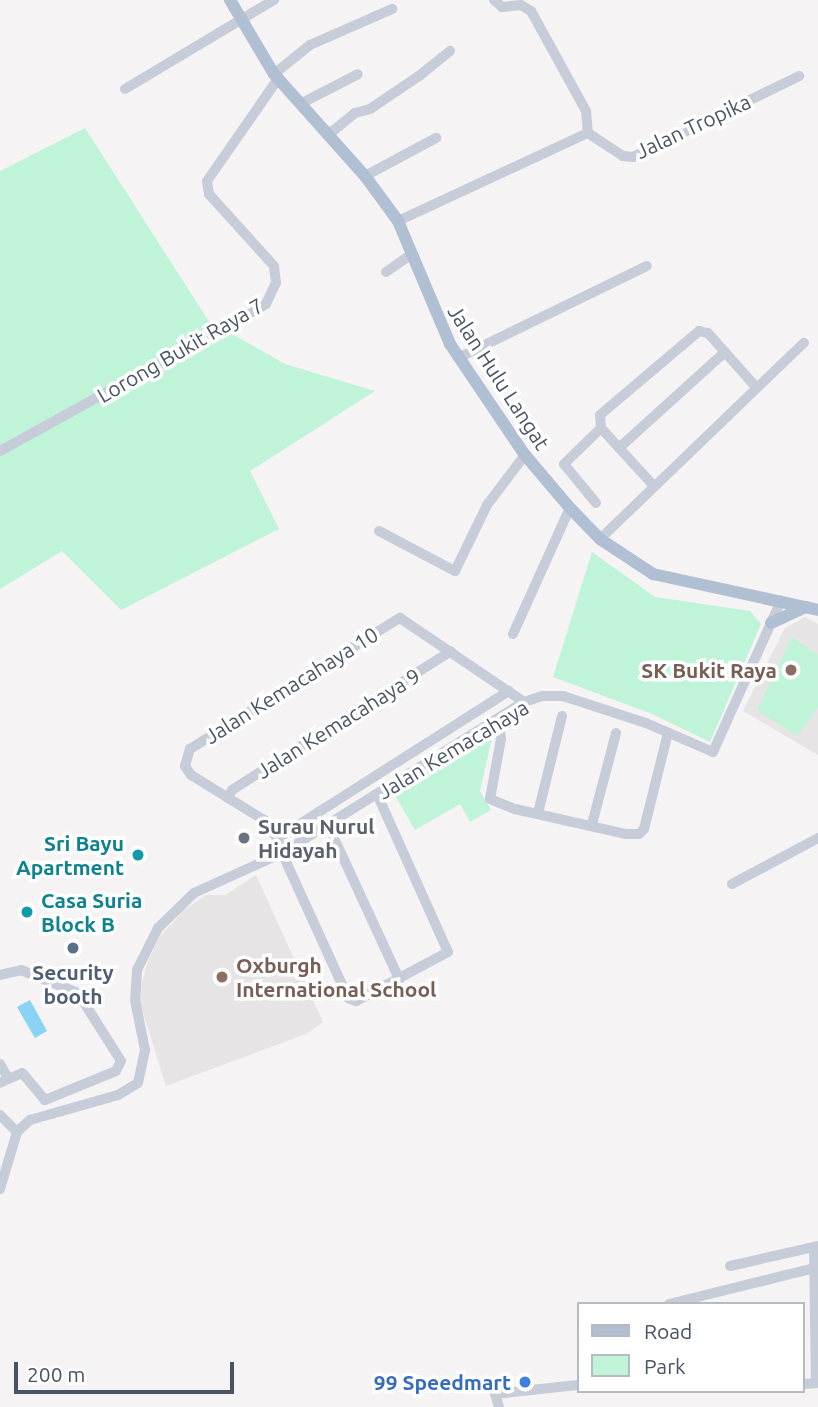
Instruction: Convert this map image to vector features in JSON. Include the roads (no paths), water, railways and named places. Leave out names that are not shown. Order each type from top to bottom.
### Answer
[{"type":"main road","name":"Jalan Hulu Langat","points":[[230,0],[276,76],[365,176],[398,221],[435,317],[458,358],[525,455],[570,508],[600,539],[670,580],[811,608]]},
{"type":"main road","points":[[771,623],[811,608]]},
{"type":"street","points":[[125,89],[274,0]]},
{"type":"street","points":[[398,221],[588,133],[586,111],[531,11],[521,5],[502,7],[494,0]]},
{"type":"street","name":"Lorong Bukit Raya 7","points":[[0,451],[266,304],[276,284],[274,266],[209,194],[207,181],[276,76],[310,45],[392,9]]},
{"type":"street","points":[[328,135],[355,113],[370,109],[419,76],[450,51]]},
{"type":"street","points":[[300,104],[358,74]]},
{"type":"street","name":"Jalan Tropika","points":[[588,133],[623,156],[633,157],[799,76]]},
{"type":"street","points":[[365,176],[436,138]]},
{"type":"street","points":[[386,272],[410,255]]},
{"type":"street","points":[[458,358],[647,266]]},
{"type":"street","points":[[653,485],[601,428],[600,415],[691,333],[708,333],[755,386]]},
{"type":"street","points":[[600,539],[755,386],[804,343]]},
{"type":"street","points":[[619,448],[725,352]]},
{"type":"street","points":[[596,503],[564,464],[601,428]]},
{"type":"street","points":[[379,531],[455,571],[487,505],[525,455]]},
{"type":"street","points":[[513,634],[570,508]]},
{"type":"street","name":"Jalan Kemacahaya","points":[[17,1132],[44,1114],[118,1095],[138,1083],[145,1040],[134,982],[151,939],[194,893],[284,852],[524,702],[563,696],[713,752],[781,601]]},
{"type":"street","name":"Jalan Kemacahaya 10","points":[[228,798],[191,775],[185,757],[190,749],[400,618],[451,651]]},
{"type":"street","points":[[451,651],[524,702]]},
{"type":"street","name":"Jalan Kemacahaya 9","points":[[228,798],[232,790],[451,651]]},
{"type":"street","points":[[278,838],[509,691]]},
{"type":"street","points":[[538,813],[562,716]]},
{"type":"street","points":[[499,718],[501,739],[490,799],[538,813],[639,834],[668,733]]},
{"type":"street","points":[[592,824],[616,733]]},
{"type":"street","points":[[228,798],[264,820],[278,838],[348,998],[356,1001],[448,952],[377,794]]},
{"type":"street","points":[[328,825],[399,979]]},
{"type":"street","points":[[732,884],[818,838]]},
{"type":"street","points":[[0,975],[21,970],[78,993],[121,1061],[116,1071],[45,1100],[30,1077],[22,1073],[4,1080],[0,1065]]},
{"type":"street","points":[[0,1189],[17,1132],[1,1117]]},
{"type":"street","points":[[730,1266],[816,1246],[817,1383]]},
{"type":"street","points":[[692,1302],[716,1300],[816,1267]]},
{"type":"street","points":[[499,1407],[495,1394],[576,1385]]},
{"type":"water","points":[[30,1000],[47,1031],[35,1038],[17,1007]]},
{"type":"place","name":"SK Bukit Raya","points":[[791,670]]},
{"type":"place","name":"Surau Nurul Hidayah","points":[[244,838]]},
{"type":"place","name":"Sri Bayu Apartment","points":[[138,855]]},
{"type":"place","name":"Casa Suria Block B","points":[[27,912]]},
{"type":"place","name":"Security booth","points":[[73,948]]},
{"type":"place","name":"Oxburgh International School","points":[[222,977]]},
{"type":"place","name":"99 Speedmart","points":[[525,1382]]}]
